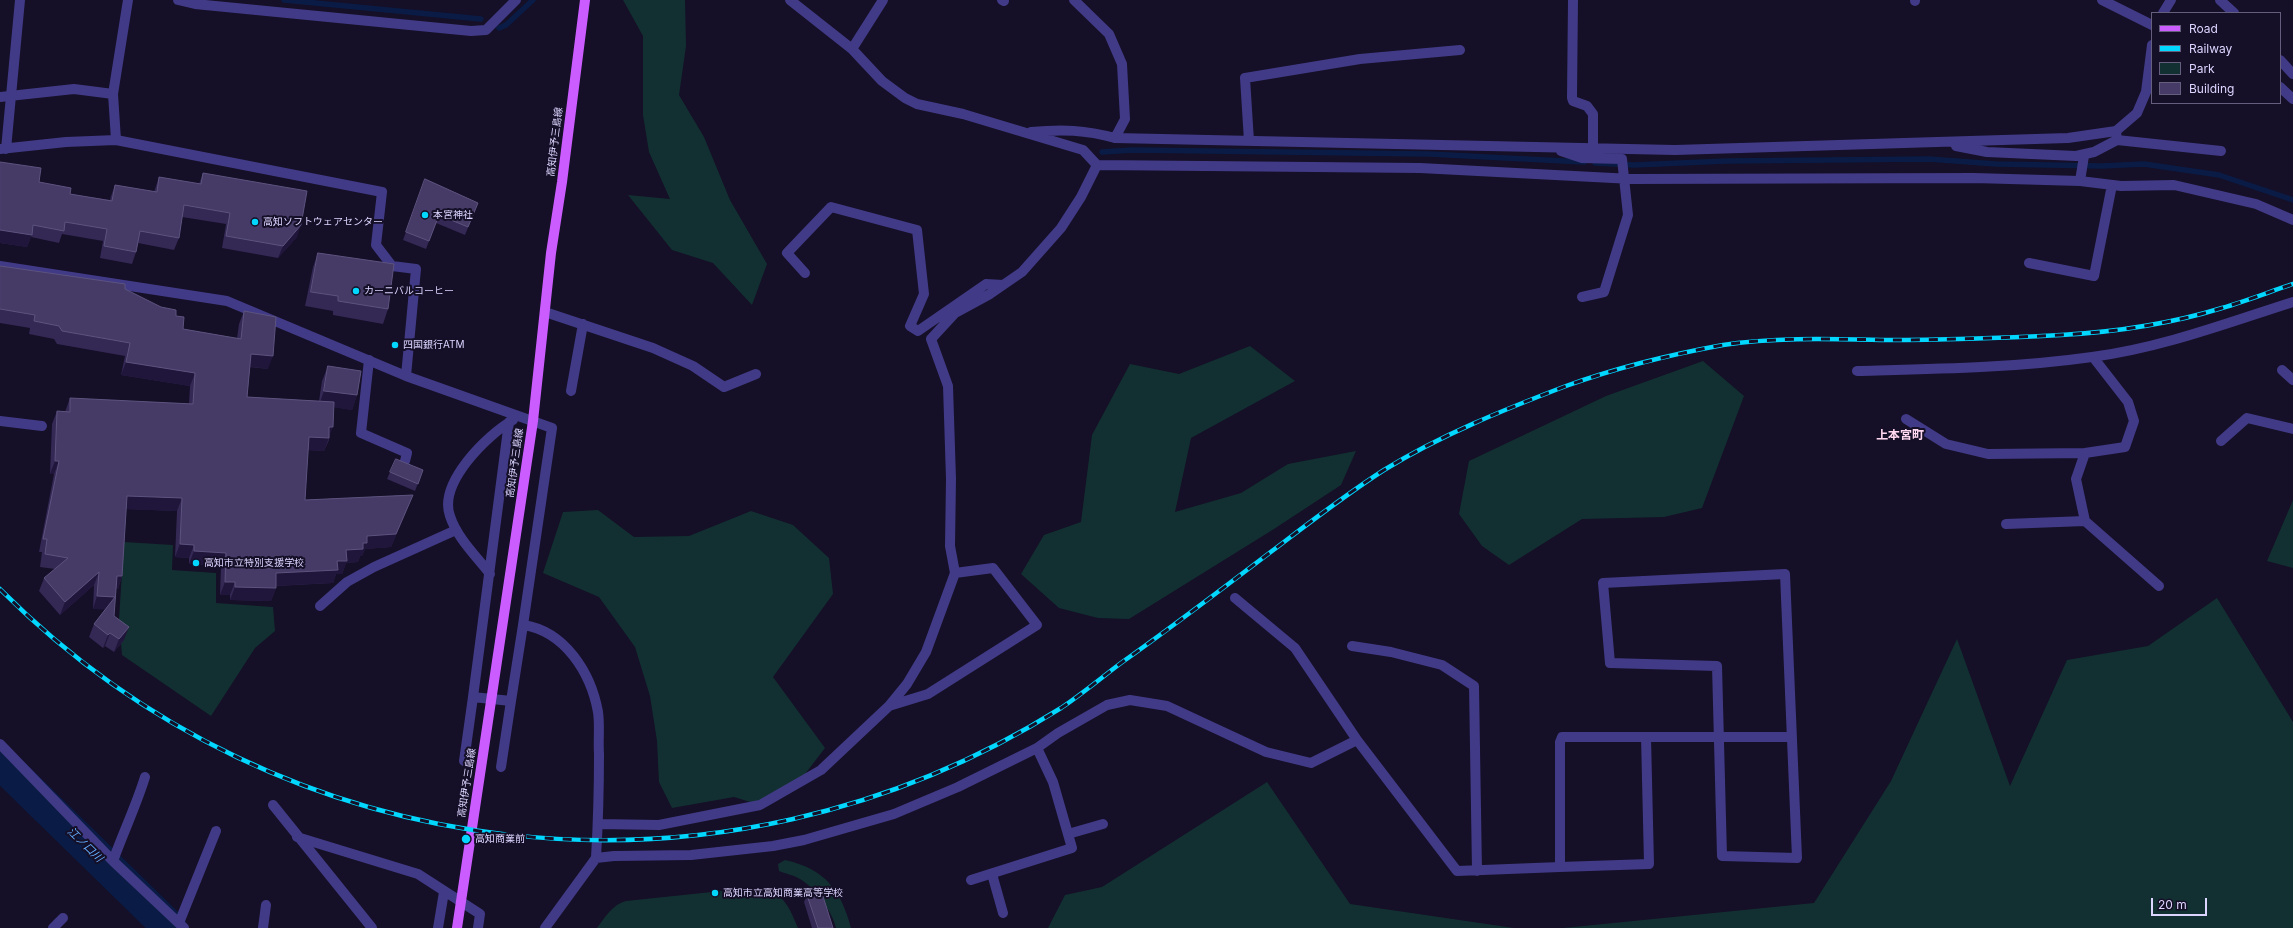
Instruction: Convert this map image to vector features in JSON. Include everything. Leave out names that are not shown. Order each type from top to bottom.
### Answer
[{"type":"main road","name":"高知伊予三島線","points":[[457,928],[496,676],[533,421],[545,312],[585,0]]},
{"type":"street","points":[[20,0],[11,97],[3,149],[66,142],[116,140],[382,192],[376,245],[392,266],[416,269],[406,376]]},
{"type":"street","points":[[116,140],[113,94],[128,0]]},
{"type":"street","points":[[178,0],[196,4],[471,31],[486,30],[516,0]]},
{"type":"street","points":[[790,0],[852,49],[892,90],[917,104],[963,114],[1083,150],[1097,165],[1420,168],[1623,167],[1883,177],[2080,179],[2112,185],[2174,184],[2256,204],[2293,220]]},
{"type":"street","points":[[852,49],[883,0]]},
{"type":"street","points":[[1074,0],[1109,34],[1122,64],[1125,119],[1115,138]]},
{"type":"street","points":[[1573,0],[1572,98],[1573,101],[1587,106],[1593,114],[1593,149]]},
{"type":"street","points":[[2102,0],[2151,24]]},
{"type":"street","points":[[2164,12],[2171,0]]},
{"type":"street","points":[[2220,0],[2233,12]]},
{"type":"street","points":[[1249,142],[1245,78],[1360,59],[1460,50]]},
{"type":"street","points":[[1934,142],[1987,152],[2084,156],[2116,135],[2137,113],[2146,92],[2151,54]]},
{"type":"street","points":[[2281,61],[2293,74]]},
{"type":"street","points":[[2281,88],[2293,99]]},
{"type":"street","points":[[0,97],[74,89],[113,94]]},
{"type":"street","points":[[1027,133],[1059,129],[1087,131],[1115,138],[1675,150],[2068,138],[2116,135],[2221,151]]},
{"type":"street","points":[[1551,148],[1582,158],[1623,167]]},
{"type":"street","points":[[2080,179],[2084,156]]},
{"type":"street","points":[[599,824],[658,825],[760,804],[821,770],[889,706],[907,684],[926,652],[954,573],[950,546],[951,478],[948,386],[931,339],[955,313],[1022,272],[1061,228],[1081,196],[1097,165]]},
{"type":"street","points":[[1582,297],[1604,292],[1628,215],[1623,167]]},
{"type":"street","points":[[2029,264],[2094,276],[2112,185]]},
{"type":"street","points":[[805,273],[787,253],[830,207],[917,230],[924,294],[910,326],[918,331],[986,284],[1003,285]]},
{"type":"street","points":[[0,266],[227,301],[406,376],[552,428],[501,767]]},
{"type":"street","points":[[1857,371],[2006,366],[2093,357],[2160,344],[2293,302]]},
{"type":"street","points":[[545,312],[653,348],[693,366],[724,386],[756,374]]},
{"type":"street","points":[[571,391],[583,324]]},
{"type":"street","points":[[1906,419],[1946,444],[1988,454],[2085,453],[2125,447],[2134,421],[2128,402],[2093,357]]},
{"type":"street","points":[[369,360],[361,433],[407,453],[405,461]]},
{"type":"street","points":[[2282,370],[2293,380]]},
{"type":"street","points":[[490,574],[456,530],[449,516],[447,499],[452,485],[469,460],[501,427],[520,416]]},
{"type":"street","points":[[2221,441],[2248,418],[2293,429]]},
{"type":"street","points":[[0,421],[42,426]]},
{"type":"street","points":[[464,761],[509,422]]},
{"type":"street","points":[[2085,453],[2076,479],[2085,521],[2159,586]]},
{"type":"street","points":[[2006,524],[2085,521]]},
{"type":"street","points":[[320,606],[346,582],[374,567],[456,530]]},
{"type":"street","points":[[889,706],[928,694],[1037,625],[993,568],[954,573]]},
{"type":"street","points":[[1785,574],[1792,737],[1797,858],[1722,856],[1716,666],[1610,663],[1603,583],[1785,574]]},
{"type":"street","points":[[1235,598],[1295,648],[1357,740],[1457,871],[1649,864],[1646,737]]},
{"type":"street","points":[[523,625],[534,626],[558,640],[575,656],[588,676],[598,712],[599,824],[596,858],[545,928]]},
{"type":"street","points":[[1352,646],[1391,652],[1442,665],[1474,686],[1477,871]]},
{"type":"street","points":[[473,697],[511,701]]},
{"type":"street","points":[[596,858],[614,856],[691,855],[773,846],[804,840],[894,814],[958,787],[1038,748],[1058,733],[1107,705],[1130,700],[1167,706],[1266,752],[1310,763],[1357,740]]},
{"type":"street","points":[[1560,867],[1560,742],[1562,737],[1792,737]]},
{"type":"street","points":[[0,744],[113,861],[182,926],[216,830]]},
{"type":"street","points":[[971,880],[1072,848],[1052,782],[1038,748]]},
{"type":"street","points":[[113,861],[126,826],[132,818],[145,777]]},
{"type":"street","points":[[273,805],[297,837],[372,928]]},
{"type":"street","points":[[1068,834],[1103,824]]},
{"type":"street","points":[[297,837],[418,874],[480,914],[478,928]]},
{"type":"street","points":[[992,874],[1003,913]]},
{"type":"street","points":[[438,928],[444,892]]},
{"type":"street","points":[[263,928],[266,905]]},
{"type":"street","points":[[54,928],[63,918]]},
{"type":"green space","points":[[623,0],[685,0],[686,46],[679,95],[704,137],[730,200],[767,264],[752,305],[713,263],[672,250],[628,195],[670,199],[649,152],[643,115],[643,36]]},
{"type":"green space","points":[[1250,346],[1295,381],[1191,438],[1175,512],[1241,493],[1288,464],[1356,451],[1341,485],[1274,529],[1129,619],[1098,618],[1059,608],[1021,574],[1044,535],[1081,522],[1092,435],[1130,364],[1179,374]]},
{"type":"green space","points":[[1703,361],[1744,396],[1702,508],[1664,517],[1582,519],[1509,565],[1482,546],[1459,514],[1469,461],[1606,396]]},
{"type":"green space","points":[[2293,500],[2293,568],[2267,561]]},
{"type":"green space","points":[[598,510],[634,537],[689,536],[751,511],[793,525],[829,558],[833,594],[773,677],[825,748],[792,791],[760,805],[734,797],[672,808],[659,782],[657,741],[650,696],[635,647],[599,597],[543,573],[563,512]]},
{"type":"green space","points":[[124,542],[173,545],[172,570],[216,573],[216,603],[273,607],[275,631],[255,648],[211,716],[122,655],[119,619]]},
{"type":"green space","points":[[2217,598],[2293,722],[2293,928],[1563,928],[1814,903],[1891,781],[1957,639],[2010,786],[2067,660],[2148,646]]},
{"type":"green space","points":[[1267,782],[1350,904],[1514,928],[1048,928],[1065,895],[1102,887]]},
{"type":"green space","points":[[785,860],[811,869],[821,875],[829,883],[842,903],[851,928],[836,928],[831,915],[822,900],[811,888],[798,878],[779,871],[778,864]]},
{"type":"green space","points":[[750,888],[770,892],[782,899],[790,910],[798,928],[597,928],[613,908],[626,901]]},
{"type":"building","points":[[0,162],[41,168],[39,182],[71,188],[70,194],[112,201],[115,185],[157,192],[159,177],[201,184],[203,173],[307,191],[301,225],[283,246],[226,236],[230,213],[184,205],[179,238],[140,231],[136,252],[104,246],[107,229],[65,222],[64,231],[33,225],[32,235],[0,230]]},
{"type":"building","points":[[425,179],[478,203],[468,227],[439,215],[429,241],[406,232]]},
{"type":"building","points":[[318,253],[394,264],[388,309],[338,301],[338,296],[311,292]]},
{"type":"building","points":[[0,266],[125,284],[125,289],[161,307],[176,310],[176,316],[184,317],[183,329],[241,339],[244,311],[276,317],[273,356],[251,354],[247,397],[334,402],[333,427],[329,427],[329,438],[309,437],[305,500],[413,495],[396,534],[367,536],[367,543],[363,543],[363,549],[346,550],[347,561],[337,561],[338,570],[276,573],[276,588],[235,587],[235,582],[225,582],[226,553],[194,551],[194,545],[180,544],[182,498],[127,496],[122,576],[117,576],[114,616],[129,627],[119,639],[110,633],[108,635],[94,624],[115,597],[97,596],[99,572],[65,602],[44,578],[68,558],[45,554],[47,539],[43,539],[59,461],[55,461],[57,411],[70,412],[70,398],[193,404],[195,373],[126,362],[130,343],[62,331],[59,326],[34,321],[35,315],[0,309]]},
{"type":"building","points":[[328,366],[361,371],[357,395],[324,391]]},
{"type":"building","points":[[396,459],[423,470],[418,484],[390,472]]},
{"type":"building","points":[[821,890],[833,928],[818,928],[807,895]]},
{"type":"waterway","points":[[284,0],[481,19]]},
{"type":"waterway","points":[[499,28],[506,25],[533,0]]},
{"type":"waterway","points":[[1102,152],[1132,150],[1429,154],[1584,162]]},
{"type":"waterway","points":[[1595,163],[1634,165],[1726,161],[1929,159],[1996,164],[2101,166],[2144,164],[2219,175],[2293,200]]},
{"type":"waterway","name":"江ノ口川","points":[[0,762],[170,928]]},
{"type":"railway","points":[[0,589],[113,684],[238,757],[371,808],[510,835],[651,839],[792,819],[930,776],[1061,708],[1197,608],[1327,509],[1384,470],[1450,434],[1519,404],[1566,386],[1664,357],[1743,342],[1804,339],[1908,340],[1995,338],[2081,334],[2122,329],[2162,323],[2202,314],[2293,284]]},
{"type":"place","name":"本宮神社","points":[[425,215]]},
{"type":"place","name":"高知ソフトウェアセンター","points":[[255,222]]},
{"type":"place","name":"カーニバルコーヒー","points":[[356,291]]},
{"type":"place","name":"四国銀行ATM","points":[[395,345]]},
{"type":"place","name":"高知市立特別支援学校","points":[[196,563]]},
{"type":"place","name":"高知商業前","points":[[466,839]]},
{"type":"place","name":"高知市立高知商業高等学校","points":[[715,893]]},
{"type":"district","name":"上本宮町","points":[[1900,435]]}]
